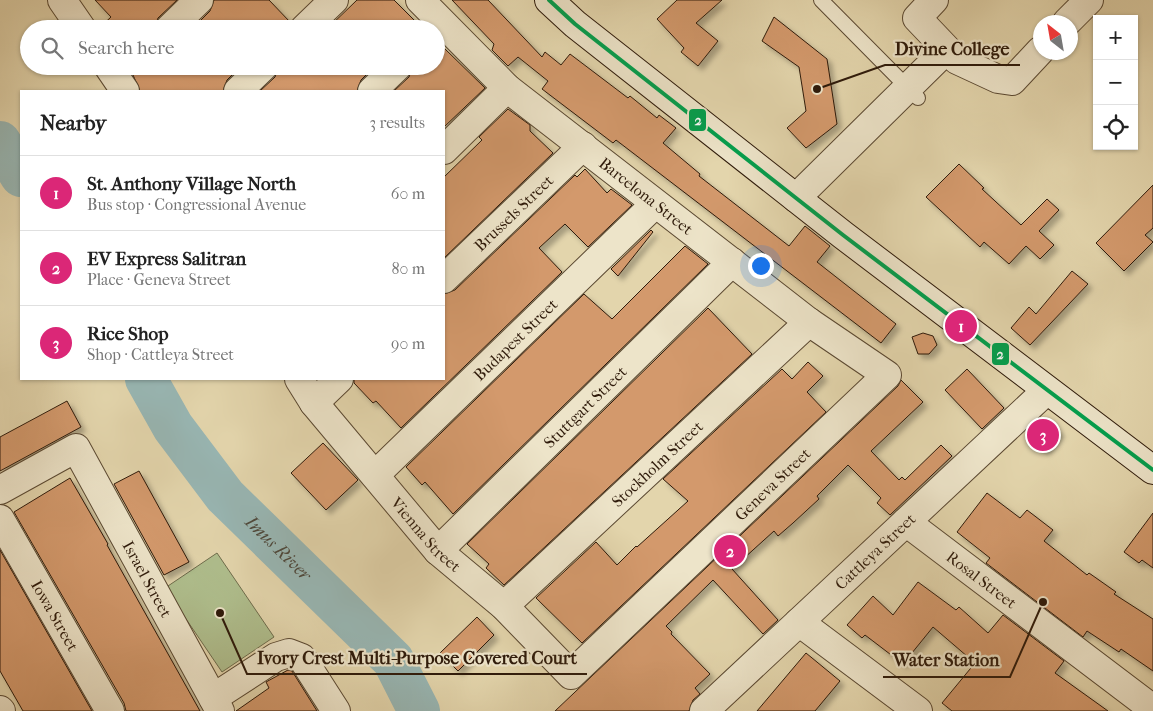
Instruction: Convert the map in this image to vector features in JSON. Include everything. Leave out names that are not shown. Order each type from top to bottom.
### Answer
[{"type":"street","points":[[62,0],[76,20]]},
{"type":"street","points":[[178,20],[199,0]]},
{"type":"street","points":[[313,20],[334,0]]},
{"type":"street","name":"Barcelona Street","points":[[420,0],[434,20]]},
{"type":"street","points":[[549,0],[575,24],[802,202],[1153,470]]},
{"type":"street","points":[[934,0],[917,18],[952,55],[998,79],[1012,81],[1033,58]]},
{"type":"street","points":[[1074,15],[1089,0]]},
{"type":"street","name":"Barcelona Street","points":[[445,32],[508,88],[655,204],[809,322],[887,375]]},
{"type":"street","points":[[802,202],[952,55]]},
{"type":"street","points":[[239,90],[255,75]]},
{"type":"street","points":[[373,90],[389,75]]},
{"type":"street","points":[[445,149],[508,88]]},
{"type":"street","name":"Brussels Street","points":[[445,278],[583,146]]},
{"type":"street","name":"Budapest Street","points":[[375,475],[655,204]]},
{"type":"street","name":"Stuttgart Street","points":[[438,551],[732,262]]},
{"type":"street","name":"Stockholm Street","points":[[504,606],[809,322]]},
{"type":"street","name":"Geneva Street","points":[[571,676],[887,375]]},
{"type":"street","name":"Vienna Street","points":[[300,380],[314,403],[438,551],[504,606],[571,676]]},
{"type":"street","points":[[314,403],[338,380]]},
{"type":"street","name":"Cattleya Street","points":[[704,711],[1046,390]]},
{"type":"street","name":"Israel Street","points":[[0,490],[76,448],[216,704]]},
{"type":"street","name":"Iowa Street","points":[[0,519],[110,711]]},
{"type":"street","name":"Rosal Street","points":[[906,522],[1153,709]]},
{"type":"street","points":[[800,622],[918,711]]},
{"type":"street","points":[[216,704],[276,657],[289,653],[302,658],[336,711]]},
{"type":"lane","points":[[821,0],[913,93]]},
{"type":"green space","points":[[217,553],[274,637],[222,672],[165,588]]},
{"type":"building","points":[[95,0],[177,0],[157,20],[108,20],[111,17]]},
{"type":"building","points":[[214,0],[269,0],[288,20],[201,20],[210,11]]},
{"type":"building","points":[[357,0],[394,0],[414,20],[336,20]]},
{"type":"building","points":[[452,0],[488,0],[542,57],[545,52],[561,65],[570,54],[628,98],[630,96],[657,118],[659,115],[676,128],[663,143],[700,174],[699,176],[789,246],[805,226],[830,246],[817,262],[896,324],[881,343],[616,140],[613,143],[542,89],[548,81],[518,57],[508,66],[492,50],[494,44]]},
{"type":"building","points":[[677,0],[722,0],[696,23],[718,41],[698,66],[681,52],[684,48],[657,19]]},
{"type":"building","points":[[774,17],[827,59],[837,124],[806,148],[787,128],[806,111],[799,67],[762,41]]},
{"type":"building","points":[[445,49],[485,88],[445,126],[445,90],[395,90],[410,75],[445,75]]},
{"type":"building","points":[[133,75],[232,75],[227,80],[223,90],[140,90]]},
{"type":"building","points":[[276,75],[366,75],[361,80],[357,90],[261,90]]},
{"type":"building","points":[[508,109],[530,125],[530,131],[553,153],[445,257],[445,176],[482,140],[479,137]]},
{"type":"building","points":[[959,164],[984,188],[982,189],[1021,225],[1047,199],[1059,210],[1039,231],[1054,245],[1040,259],[1026,246],[1009,264],[984,242],[980,247],[926,197]]},
{"type":"building","points":[[585,169],[607,193],[611,189],[632,205],[588,247],[565,224],[539,248],[562,272],[401,428],[376,401],[373,403],[354,383],[354,380],[445,380],[445,294],[455,290],[575,175],[577,177]]},
{"type":"building","points":[[1153,185],[1153,228],[1145,235],[1153,242],[1124,271],[1096,243]]},
{"type":"building","points":[[651,230],[653,232],[618,276],[611,269]]},
{"type":"building","points":[[685,246],[708,264],[453,514],[425,482],[422,485],[406,467],[584,294],[612,319]]},
{"type":"building","points":[[1072,271],[1088,284],[1030,345],[1011,328],[1029,307],[1036,314]]},
{"type":"building","points":[[708,308],[752,354],[504,585],[486,568],[489,564],[467,544]]},
{"type":"building","points":[[923,333],[933,336],[937,345],[929,354],[918,354],[912,337]]},
{"type":"building","points":[[808,362],[823,376],[807,392],[826,412],[582,643],[536,598],[596,542],[617,565],[688,501],[663,479],[782,369],[792,379]]},
{"type":"building","points":[[967,369],[1004,408],[982,429],[945,390]]},
{"type":"building","points":[[901,380],[923,402],[871,451],[899,480],[902,477],[905,480],[941,445],[952,456],[890,515],[877,503],[881,498],[848,465],[817,496],[819,499],[793,523],[778,536],[774,531],[732,569],[778,620],[763,634],[713,580],[666,626],[672,632],[671,634],[710,674],[695,688],[700,694],[693,700],[689,711],[555,711],[898,386]]},
{"type":"building","points":[[67,401],[81,427],[0,471],[0,437]]},
{"type":"building","points":[[1045,419],[1060,432],[1044,451],[1029,438]]},
{"type":"building","points":[[323,443],[358,480],[326,510],[291,473]]},
{"type":"building","points":[[139,471],[189,562],[164,575],[114,484]]},
{"type":"building","points":[[70,478],[200,711],[126,711],[124,703],[14,512]]},
{"type":"building","points":[[987,493],[1020,518],[1027,510],[1053,530],[1044,541],[1087,575],[1089,573],[1116,592],[1114,594],[1153,619],[1153,671],[1121,649],[1119,652],[1087,631],[1083,637],[986,563],[990,558],[957,532]]},
{"type":"building","points":[[1153,513],[1153,568],[1142,560],[1139,563],[1124,552]]},
{"type":"building","points":[[0,550],[92,711],[23,711],[0,671]]},
{"type":"building","points":[[918,582],[956,610],[959,607],[988,633],[1003,615],[1064,661],[1055,673],[1108,711],[952,711],[942,703],[975,663],[933,627],[903,664],[865,635],[862,638],[847,625],[873,596],[893,615]]},
{"type":"building","points":[[477,617],[494,635],[458,671],[440,653]]},
{"type":"building","points":[[806,653],[840,681],[815,711],[757,711]]},
{"type":"building","points":[[288,670],[292,671],[317,711],[236,711],[269,688],[266,682]]},
{"type":"waterway","name":"Imus River","points":[[0,142],[20,174]]},
{"type":"waterway","name":"Imus River","points":[[147,380],[173,427],[225,496],[393,660],[419,711]]},
{"type":"transit line","name":"2","points":[[549,0],[575,24],[843,235],[1153,470]]},
{"type":"place","name":"Divine College","points":[[817,89]]},
{"type":"place","name":"St. Anthony Village North","points":[[961,326]]},
{"type":"place","name":"Rice Shop","points":[[1043,435]]},
{"type":"place","name":"EV Express Salitran","points":[[730,551]]},
{"type":"place","name":"Water Station","points":[[1043,602]]},
{"type":"place","name":"Ivory Crest Multi-Purpose Covered Court","points":[[220,613]]}]
